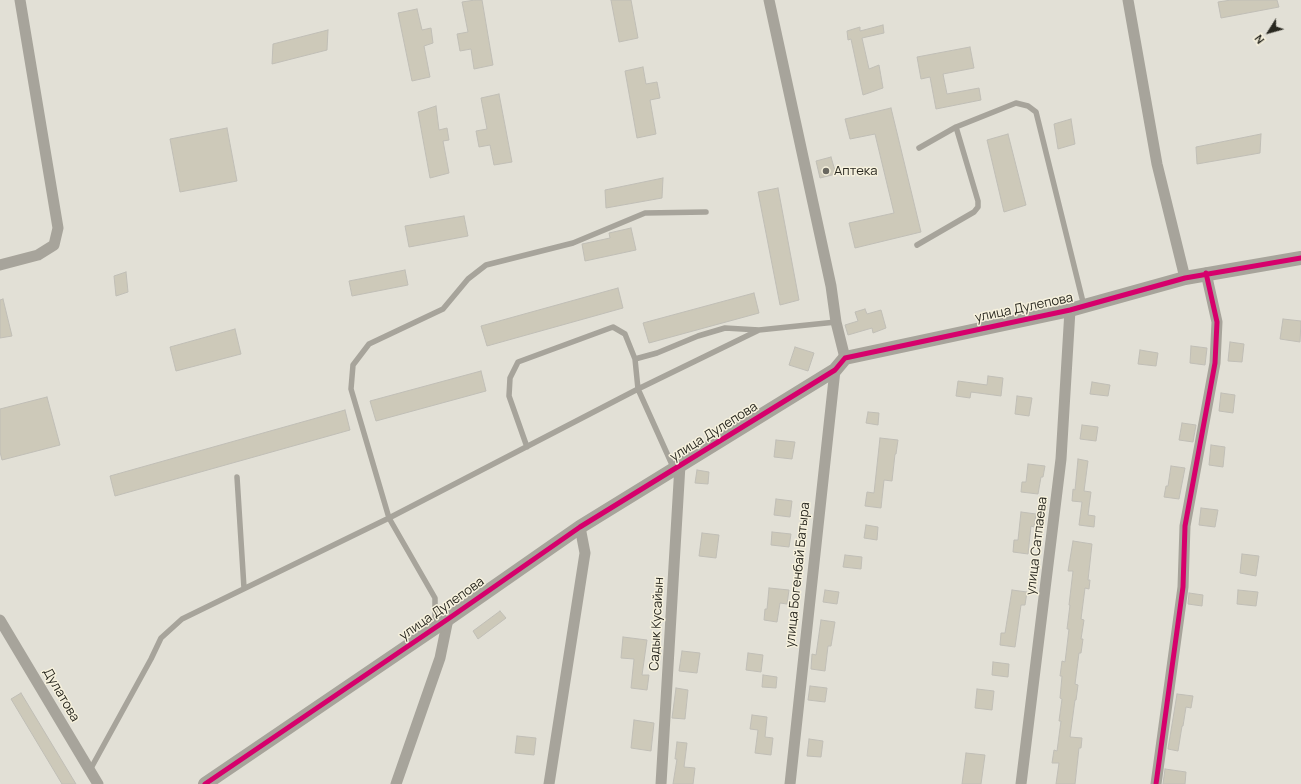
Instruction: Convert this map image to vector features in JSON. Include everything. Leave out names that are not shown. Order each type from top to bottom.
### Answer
[{"type":"street","points":[[0,265],[38,256],[54,245],[58,228],[20,0]]},
{"type":"street","points":[[770,0],[831,286],[836,322],[845,358]]},
{"type":"street","points":[[1128,0],[1157,164],[1185,278]]},
{"type":"street","name":"улица Дулепова","points":[[205,784],[448,619],[580,527],[835,370],[845,358],[1070,310],[1206,273],[1301,258]]},
{"type":"street","points":[[1156,784],[1183,588],[1185,526],[1215,363],[1217,322],[1206,273]]},
{"type":"street","name":"улица Сатпаева","points":[[1021,784],[1061,459],[1070,310]]},
{"type":"street","name":"улица Богенбай Батыра","points":[[790,784],[835,370]]},
{"type":"street","name":"Садык Кусайын","points":[[661,784],[677,467]]},
{"type":"street","points":[[549,784],[586,553],[580,527]]},
{"type":"street","points":[[396,784],[440,658],[448,619]]},
{"type":"street","name":"Дулатова","points":[[0,620],[98,784]]},
{"type":"lane","points":[[919,148],[956,128],[1016,102],[1028,106],[1036,112],[1084,306]]},
{"type":"lane","points":[[917,245],[974,212],[978,207],[978,201],[956,128]]},
{"type":"lane","points":[[434,628],[435,598],[389,518],[351,389],[353,365],[369,344],[443,309],[468,279],[486,265],[574,243],[645,213],[706,212]]},
{"type":"lane","points":[[635,359],[657,353],[698,336],[725,328],[759,330],[836,322]]},
{"type":"lane","points":[[527,447],[509,396],[510,378],[518,362],[614,327],[625,334],[635,359],[638,389],[677,467]]},
{"type":"lane","points":[[90,771],[161,638],[182,619],[389,518],[638,389],[759,330]]},
{"type":"lane","points":[[237,477],[244,588]]},
{"type":"building","points":[[482,0],[493,65],[474,69],[471,49],[460,51],[457,34],[468,32],[462,2]]},
{"type":"building","points":[[611,0],[631,0],[638,38],[619,42]]},
{"type":"building","points":[[1231,0],[1277,0],[1279,7],[1221,18],[1218,2]]},
{"type":"building","points":[[417,9],[422,30],[431,28],[433,43],[424,46],[430,77],[412,81],[398,13]]},
{"type":"building","points":[[883,25],[884,33],[862,38],[869,69],[879,65],[883,88],[863,95],[851,39],[848,40],[847,31],[860,27],[860,31]]},
{"type":"building","points":[[328,30],[327,50],[272,64],[273,44]]},
{"type":"building","points":[[970,47],[974,68],[943,74],[947,94],[979,88],[981,100],[936,109],[930,77],[921,79],[917,57]]},
{"type":"building","points":[[643,67],[646,84],[657,82],[660,98],[650,100],[656,134],[637,138],[625,71]]},
{"type":"building","points":[[499,94],[512,162],[494,165],[490,145],[479,147],[476,131],[487,129],[481,98]]},
{"type":"building","points":[[436,106],[439,130],[447,128],[449,140],[443,141],[449,173],[430,178],[418,112]]},
{"type":"building","points":[[891,108],[921,232],[855,248],[849,223],[894,213],[875,134],[850,139],[845,119]]},
{"type":"building","points":[[1071,119],[1075,144],[1058,149],[1054,124]]},
{"type":"building","points":[[227,128],[237,181],[180,192],[170,139]]},
{"type":"building","points":[[1008,134],[1026,205],[1004,212],[987,140]]},
{"type":"building","points":[[1261,134],[1260,153],[1197,164],[1196,147]]},
{"type":"building","points":[[831,157],[836,174],[820,178],[816,161]]},
{"type":"building","points":[[663,178],[662,198],[606,208],[605,190]]},
{"type":"building","points":[[778,188],[799,300],[780,305],[758,192]]},
{"type":"building","points":[[464,216],[468,236],[409,247],[405,226]]},
{"type":"building","points":[[631,228],[636,250],[585,261],[582,244],[610,238],[609,233]]},
{"type":"building","points":[[405,270],[408,285],[352,296],[349,281]]},
{"type":"building","points":[[126,272],[128,292],[116,296],[114,276]]},
{"type":"building","points":[[618,288],[623,308],[487,346],[481,326]]},
{"type":"building","points":[[754,293],[759,313],[649,343],[643,323]]},
{"type":"building","points":[[3,299],[12,336],[0,338],[0,300]]},
{"type":"building","points":[[865,309],[867,314],[881,310],[886,328],[873,333],[872,328],[848,335],[845,325],[858,321],[855,312]]},
{"type":"building","points":[[1283,319],[1301,321],[1300,342],[1280,339]]},
{"type":"building","points":[[235,329],[241,354],[176,371],[170,347]]},
{"type":"building","points":[[1230,342],[1244,344],[1242,362],[1228,361]]},
{"type":"building","points":[[1191,346],[1207,348],[1205,365],[1190,363]]},
{"type":"building","points":[[795,347],[814,353],[808,371],[789,365]]},
{"type":"building","points":[[1140,350],[1158,353],[1156,366],[1138,364]]},
{"type":"building","points":[[481,371],[486,391],[376,421],[370,401]]},
{"type":"building","points":[[988,376],[1003,378],[1001,396],[971,392],[970,398],[956,396],[958,381],[987,385]]},
{"type":"building","points":[[1092,382],[1110,385],[1108,396],[1090,394]]},
{"type":"building","points":[[1221,393],[1235,395],[1233,413],[1219,411]]},
{"type":"building","points":[[1017,396],[1032,398],[1029,416],[1015,414]]},
{"type":"building","points":[[47,397],[60,445],[2,460],[0,452],[0,409]]},
{"type":"building","points":[[345,410],[350,430],[115,496],[110,476]]},
{"type":"building","points":[[868,412],[879,413],[878,425],[866,423]]},
{"type":"building","points":[[1182,423],[1196,425],[1193,442],[1179,440]]},
{"type":"building","points":[[1082,425],[1098,427],[1096,441],[1080,439]]},
{"type":"building","points":[[880,438],[898,440],[892,481],[884,480],[881,508],[865,506],[867,492],[874,493]]},
{"type":"building","points":[[776,440],[795,442],[792,459],[774,457]]},
{"type":"building","points":[[1211,445],[1225,447],[1223,467],[1209,465]]},
{"type":"building","points":[[1078,459],[1088,461],[1084,491],[1091,492],[1088,515],[1095,516],[1094,527],[1079,525],[1082,502],[1072,501],[1073,489],[1075,490]]},
{"type":"building","points":[[1028,464],[1045,466],[1043,477],[1041,477],[1038,494],[1021,492],[1022,482],[1026,482]]},
{"type":"building","points":[[1171,466],[1185,468],[1179,499],[1164,497],[1166,486],[1168,486]]},
{"type":"building","points":[[697,470],[709,472],[708,484],[695,483]]},
{"type":"building","points":[[776,499],[792,501],[790,517],[774,515]]},
{"type":"building","points":[[1201,508],[1218,510],[1215,527],[1199,525]]},
{"type":"building","points":[[1021,512],[1036,514],[1034,527],[1031,526],[1028,554],[1013,552],[1014,540],[1018,540]]},
{"type":"building","points":[[866,525],[878,527],[877,540],[864,538]]},
{"type":"building","points":[[772,532],[791,534],[789,547],[771,545]]},
{"type":"building","points":[[702,533],[719,535],[716,558],[699,556]]},
{"type":"building","points":[[1073,541],[1092,544],[1088,580],[1090,580],[1089,589],[1085,588],[1081,619],[1084,620],[1081,639],[1083,639],[1081,653],[1079,653],[1075,684],[1078,685],[1070,737],[1082,738],[1081,748],[1079,748],[1075,784],[1056,784],[1059,763],[1052,763],[1054,750],[1057,751],[1061,721],[1059,721],[1062,699],[1060,698],[1062,676],[1060,676],[1062,661],[1065,662],[1069,629],[1067,629],[1073,571],[1068,571]]},
{"type":"building","points":[[1242,554],[1259,556],[1256,576],[1240,573]]},
{"type":"building","points":[[845,555],[862,557],[861,569],[843,567]]},
{"type":"building","points":[[769,588],[789,590],[787,604],[780,603],[777,622],[764,620],[765,609],[767,609]]},
{"type":"building","points":[[825,590],[839,592],[837,604],[823,602]]},
{"type":"building","points":[[1012,590],[1027,592],[1025,605],[1021,605],[1015,647],[1000,645],[1001,633],[1005,633]]},
{"type":"building","points":[[1238,590],[1258,592],[1256,606],[1237,604]]},
{"type":"building","points":[[1189,593],[1203,595],[1202,606],[1188,604]]},
{"type":"building","points":[[500,611],[506,618],[478,639],[473,631]]},
{"type":"building","points":[[821,620],[835,622],[831,646],[828,646],[825,671],[811,669],[812,654],[816,655]]},
{"type":"building","points":[[623,637],[647,640],[642,675],[649,675],[647,690],[631,688],[634,659],[621,658]]},
{"type":"building","points":[[682,651],[700,653],[697,673],[679,671]]},
{"type":"building","points":[[748,653],[763,655],[761,672],[746,670]]},
{"type":"building","points":[[993,662],[1009,664],[1008,677],[992,675]]},
{"type":"building","points":[[763,675],[777,677],[776,688],[762,687]]},
{"type":"building","points":[[810,686],[827,688],[825,702],[808,700]]},
{"type":"building","points":[[676,688],[688,690],[685,719],[672,718]]},
{"type":"building","points":[[977,689],[994,691],[992,710],[975,708]]},
{"type":"building","points":[[21,693],[76,784],[62,784],[11,699]]},
{"type":"building","points":[[1177,694],[1193,696],[1191,708],[1186,707],[1178,751],[1168,749]]},
{"type":"building","points":[[752,715],[767,717],[765,737],[773,738],[771,755],[755,753],[758,730],[750,729]]},
{"type":"building","points":[[634,720],[654,723],[651,751],[631,748]]},
{"type":"building","points":[[517,736],[536,738],[534,755],[515,753]]},
{"type":"building","points":[[809,739],[823,741],[821,757],[807,756]]},
{"type":"building","points":[[677,742],[687,743],[684,767],[695,768],[693,784],[673,784],[677,759],[675,759]]},
{"type":"building","points":[[966,753],[985,755],[981,784],[962,784]]},
{"type":"building","points":[[1165,769],[1186,772],[1185,784],[1163,784]]},
{"type":"cycle path","points":[[205,784],[448,619],[580,527],[835,370],[845,358],[1070,310],[1185,278],[1301,258]]},
{"type":"cycle path","points":[[1156,784],[1183,587],[1185,526],[1215,363],[1217,322],[1206,273]]},
{"type":"place","name":"Аптека","points":[[826,171]]}]
